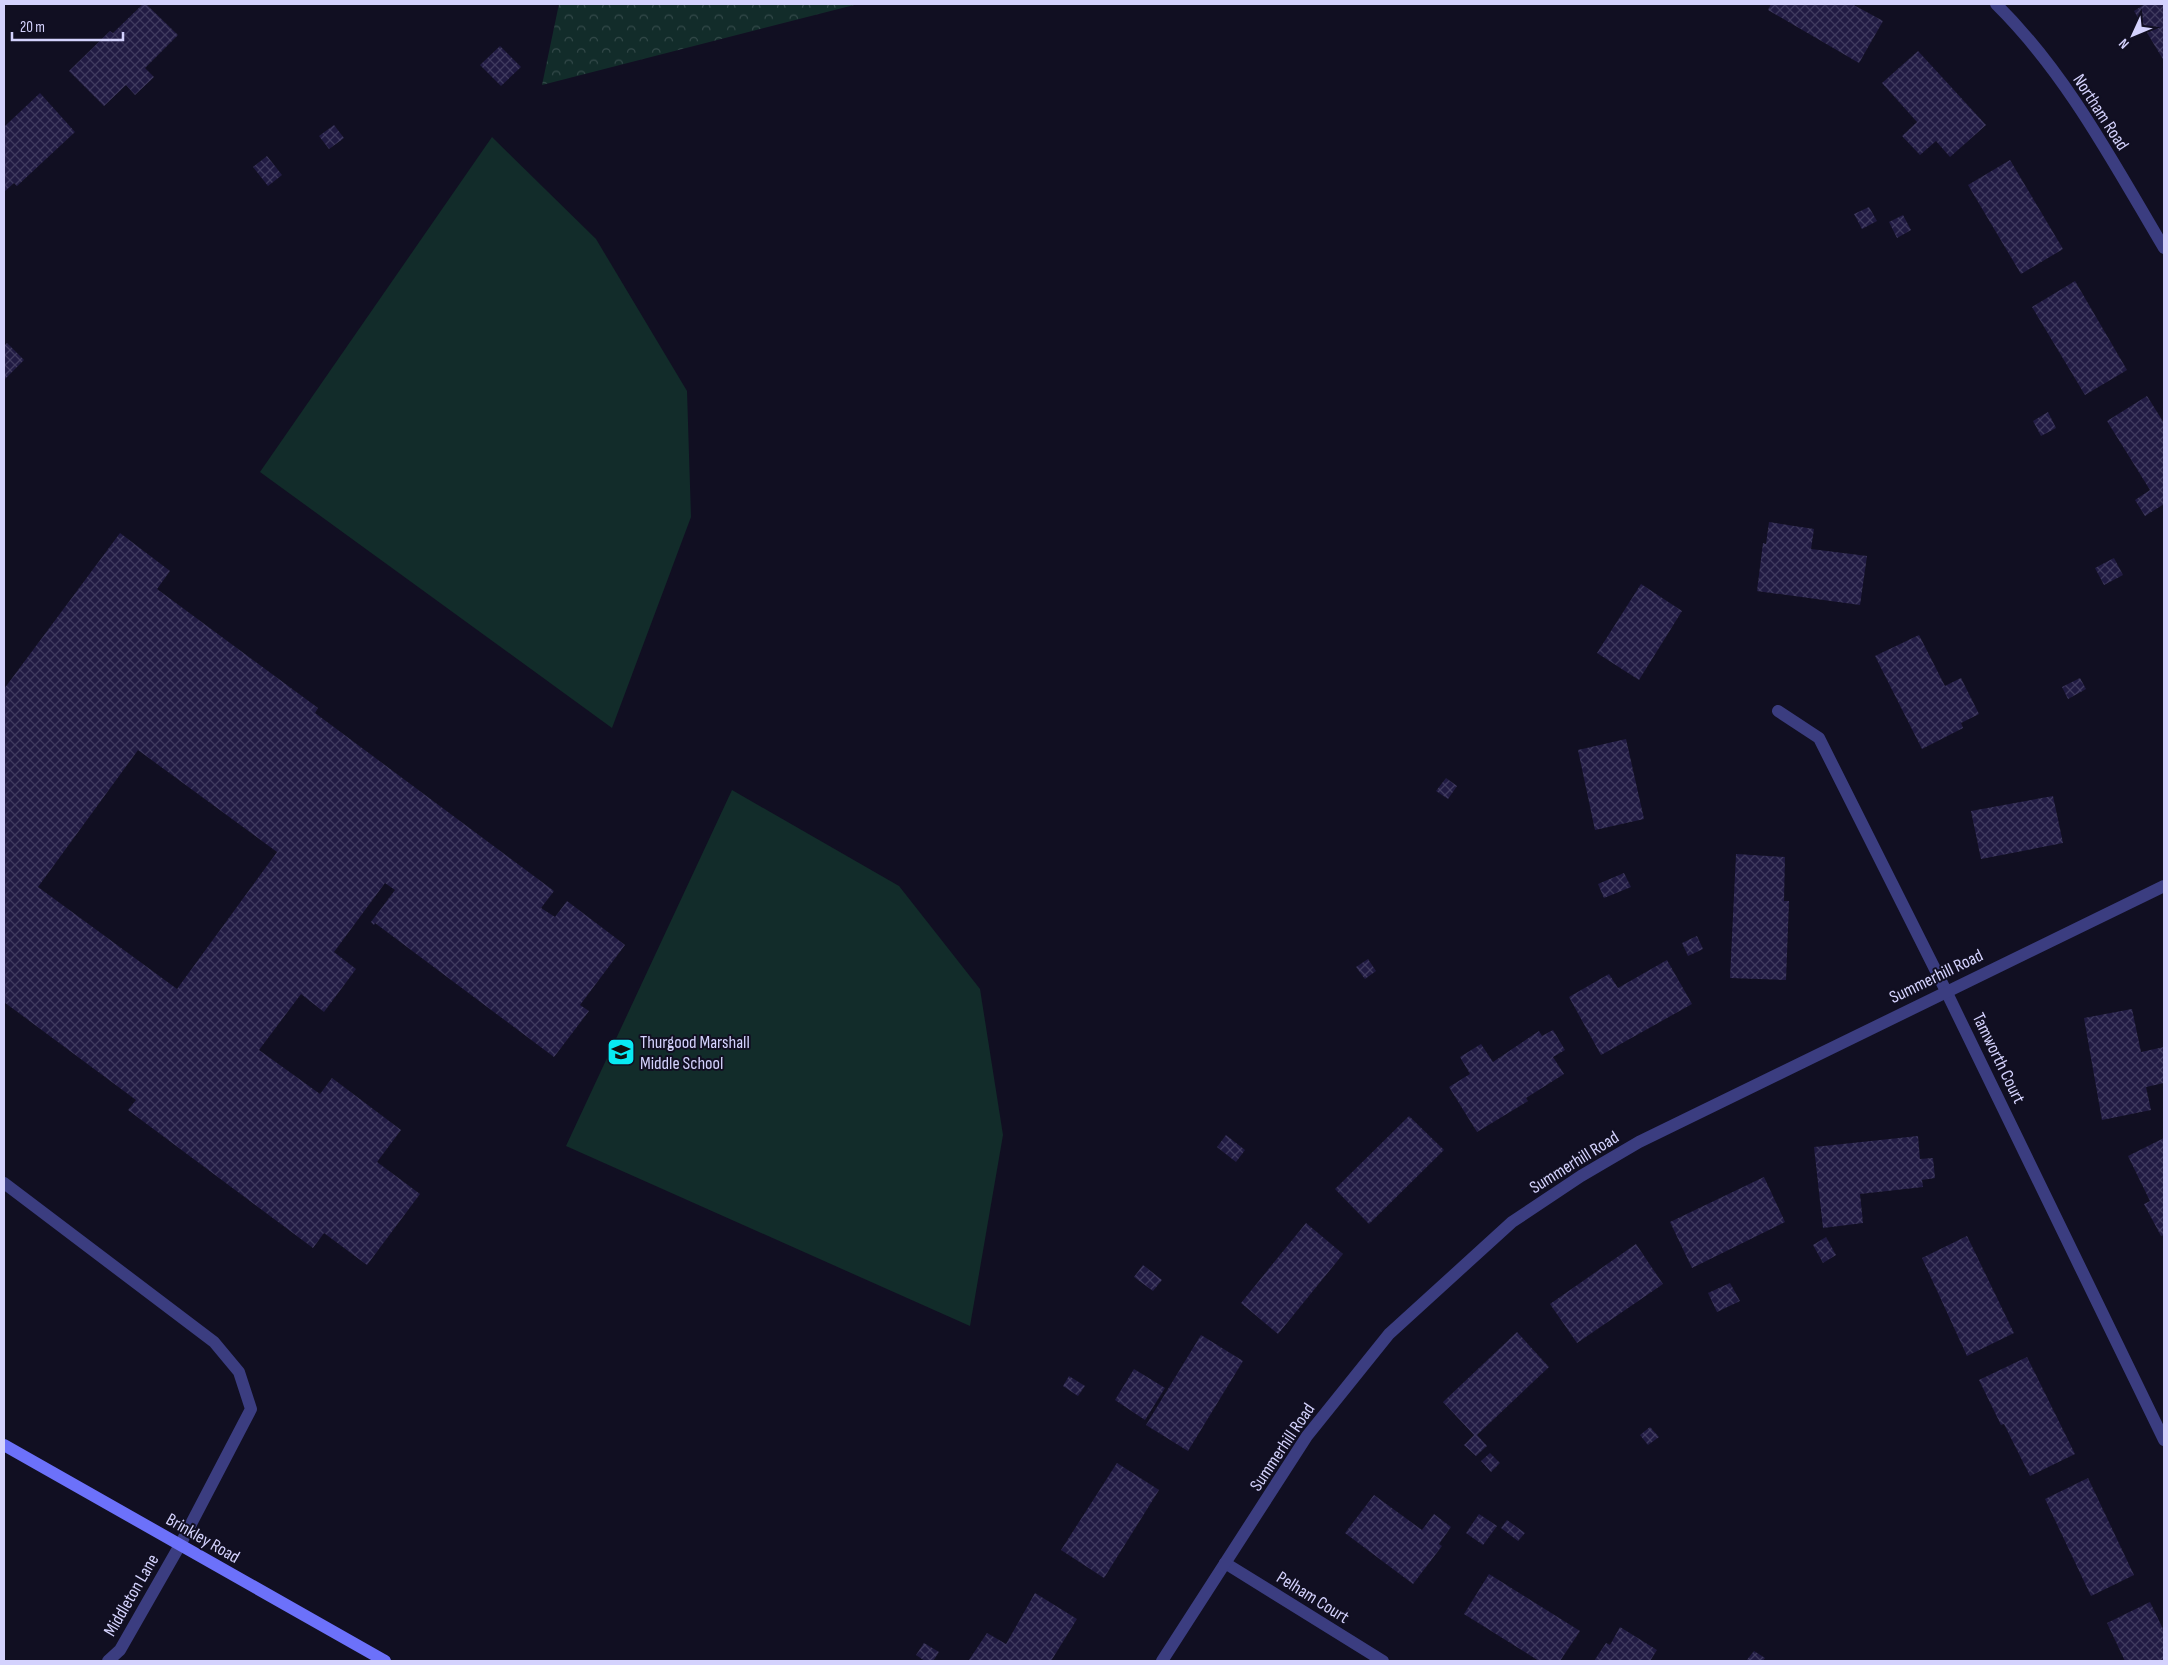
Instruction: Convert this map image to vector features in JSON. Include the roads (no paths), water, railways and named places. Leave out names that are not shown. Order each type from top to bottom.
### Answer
[{"type":"main road","name":"Brinkley Road","points":[[4,1445],[385,1661]]},
{"type":"street","name":"Northam Road","points":[[1996,4],[2040,53],[2078,104],[2164,248]]},
{"type":"street","name":"Tamworth Court","points":[[1778,712],[1820,738],[1946,990],[2164,1440]]},
{"type":"street","name":"Summerhill Road","points":[[1162,1661],[1307,1436],[1389,1334],[1512,1222],[1581,1176],[1639,1142],[1946,990],[2164,886]]},
{"type":"street","name":"Middleton Lane","points":[[4,1183],[214,1342],[239,1372],[251,1409],[180,1545],[120,1650],[108,1661]]},
{"type":"street","name":"Pelham Court","points":[[1225,1563],[1383,1661]]},
{"type":"place","name":"Thurgood Marshall Middle School","points":[[621,1052]]}]
